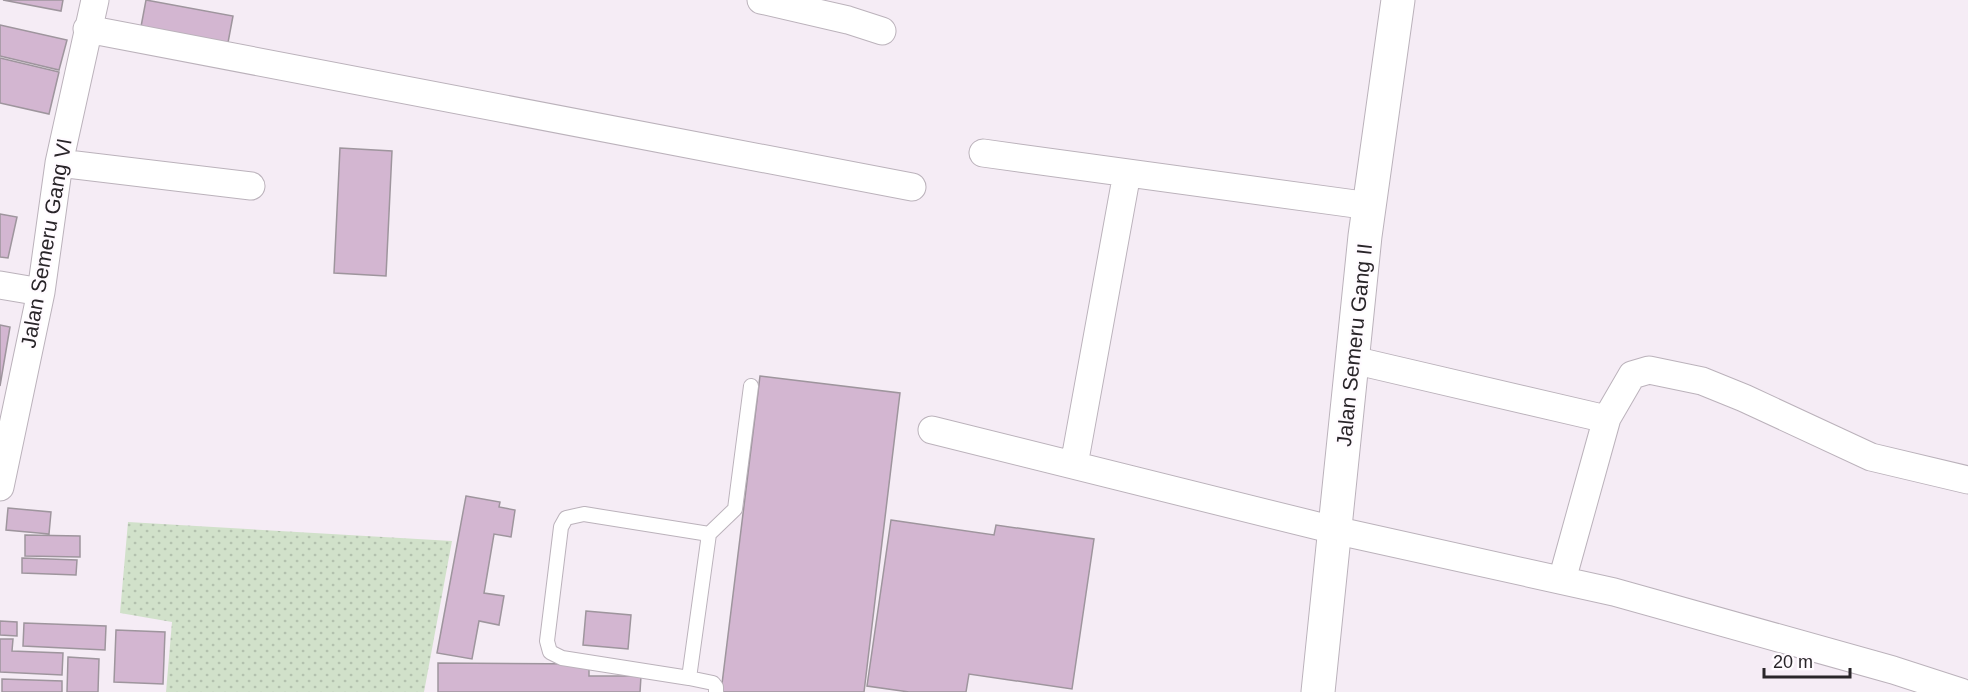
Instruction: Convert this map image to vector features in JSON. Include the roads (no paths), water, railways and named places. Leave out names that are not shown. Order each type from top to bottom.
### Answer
[{"type":"street","name":"Jalan Semeru Gang VI","points":[[0,487],[41,292],[59,163],[95,0]]},
{"type":"street","points":[[760,0],[848,20],[882,31]]},
{"type":"street","name":"Jalan Semeru Gang II","points":[[1318,692],[1370,206],[1398,0]]},
{"type":"street","points":[[87,29],[912,187]]},
{"type":"street","points":[[983,153],[1370,206]]},
{"type":"street","points":[[59,163],[251,186]]},
{"type":"street","points":[[1074,465],[1127,173]]},
{"type":"street","points":[[0,285],[41,292]]},
{"type":"street","points":[[1353,360],[1597,417],[1607,417]]},
{"type":"street","points":[[1562,580],[1607,417],[1632,375],[1649,370],[1702,381],[1871,457],[1968,480]]},
{"type":"street","points":[[932,430],[1334,530],[1648,601],[1893,670],[1961,692]]},
{"type":"lane","points":[[689,678],[709,534],[735,509],[751,386]]},
{"type":"lane","points":[[709,534],[584,514],[566,518],[561,527],[547,641],[550,652],[562,658],[713,683],[716,692]]}]
